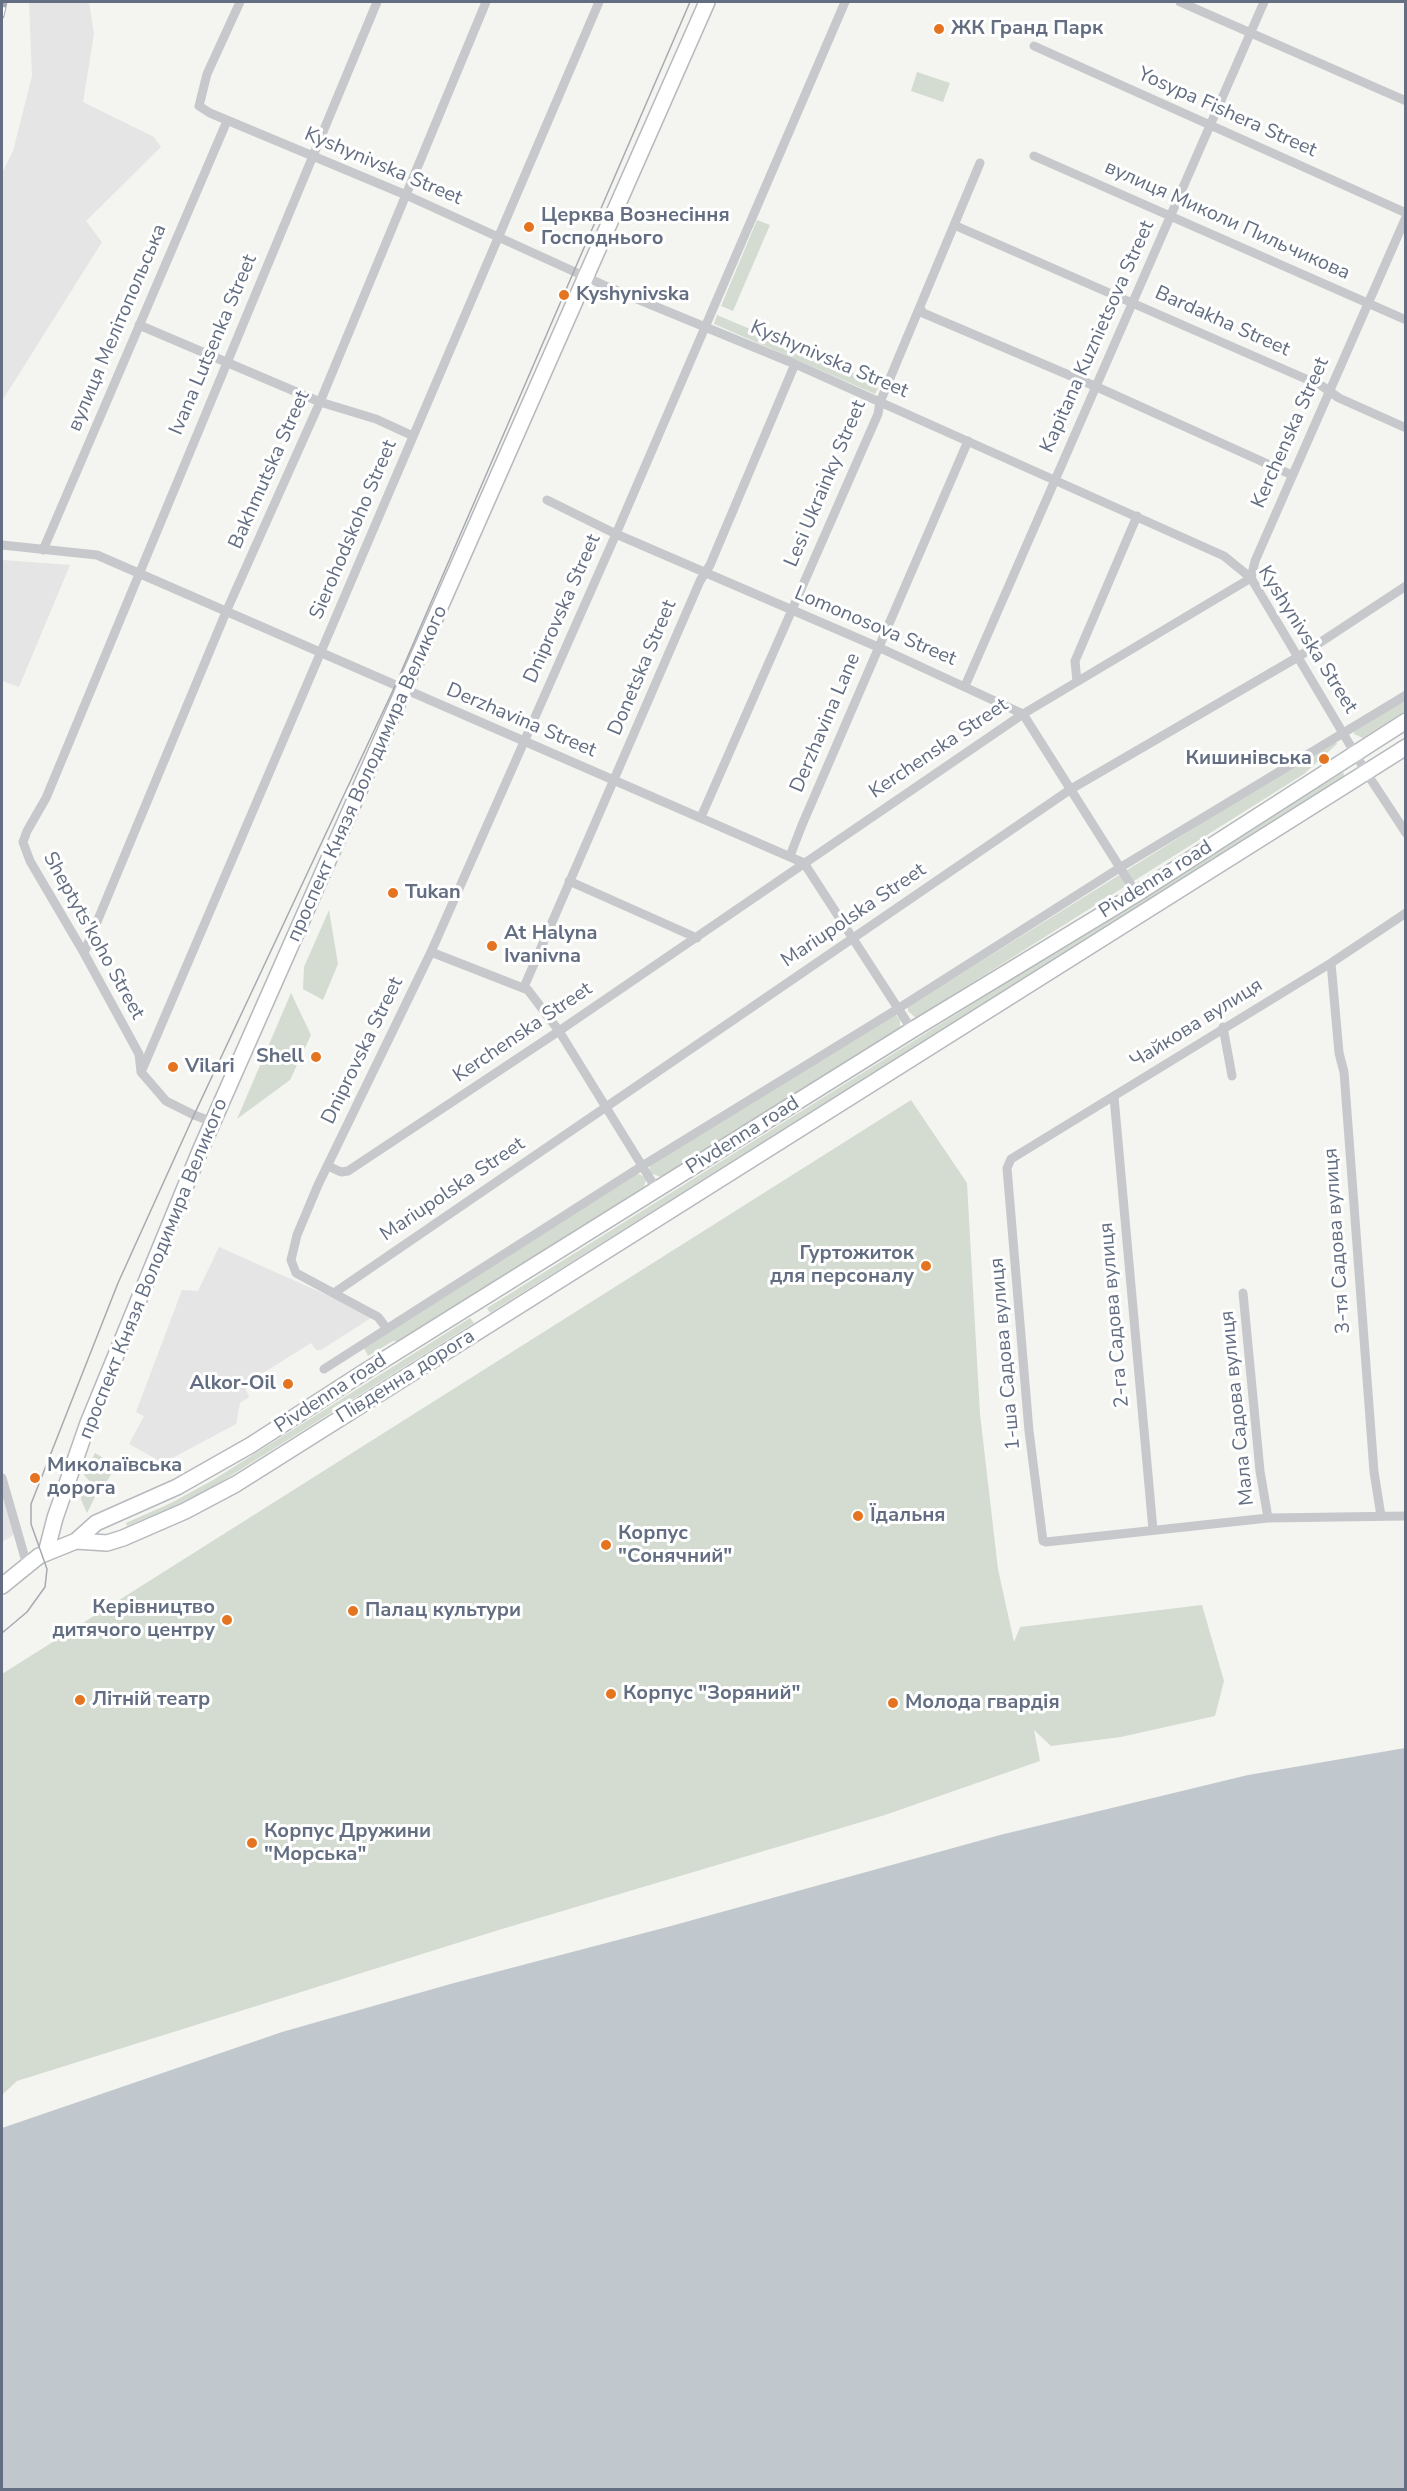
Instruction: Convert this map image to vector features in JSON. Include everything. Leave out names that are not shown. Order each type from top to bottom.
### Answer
[{"type":"main road","name":"проспект Князя Володимира Великого","points":[[46,1553],[55,1518],[88,1423],[213,1122],[588,277],[707,2]]},
{"type":"main road","name":"Pivdenna road","points":[[76,1541],[96,1523],[177,1487],[241,1451],[912,1030],[1136,893],[1406,721]]},
{"type":"main road","points":[[1365,772],[1406,747]]},
{"type":"main road","name":"Південна дорога","points":[[76,1541],[107,1543],[123,1538],[185,1511],[236,1484],[1365,772]]},
{"type":"main road","points":[[470,1306],[483,1328]]},
{"type":"main road","points":[[2,1586],[27,1565],[46,1553],[76,1541]]},
{"type":"street","name":"Kyshynivska Street","points":[[240,2],[213,57],[199,106],[227,121],[406,195],[588,277],[795,364],[1224,556],[1251,579],[1365,772],[1406,833]]},
{"type":"street","name":"Ivana Lutsenka Street","points":[[84,703],[377,2]]},
{"type":"street","name":"Bakhmutska Street","points":[[84,953],[226,612],[320,402],[486,2]]},
{"type":"street","name":"Sierohodskoho Street","points":[[141,1072],[598,2]]},
{"type":"street","name":"Dniprovska Street","points":[[334,1293],[300,1276],[292,1264],[297,1235],[310,1202],[431,952],[616,534],[845,2]]},
{"type":"street","points":[[1180,2],[1406,101]]},
{"type":"street","name":"Kapitana Kuznietsova Street","points":[[965,686],[1264,2]]},
{"type":"street","name":"Yosypa Fishera Street","points":[[1034,46],[1406,215]]},
{"type":"street","name":"вулиця Мелітопольська","points":[[43,550],[227,121]]},
{"type":"street","name":"вулиця Миколи Пильчикова","points":[[1034,156],[1406,320]]},
{"type":"street","name":"Lesi Ukrainky Street","points":[[701,817],[878,414],[880,402],[980,163]]},
{"type":"street","name":"Kerchenska Street","points":[[328,1166],[341,1172],[348,1171],[559,1031],[1023,714],[1251,579],[1254,564],[1406,215]]},
{"type":"street","name":"Bardakha Street","points":[[954,225],[1322,386],[1406,428]]},
{"type":"street","points":[[920,308],[923,313],[1097,387],[1292,475]]},
{"type":"street","points":[[140,325],[320,402],[376,419],[414,436]]},
{"type":"street","name":"Donetska Street","points":[[524,987],[795,364]]},
{"type":"street","name":"Derzhavina Lane","points":[[790,856],[968,441]]},
{"type":"street","name":"Lomonosova Street","points":[[547,500],[616,534],[878,647],[1023,714]]},
{"type":"street","points":[[1077,682],[1075,661],[1137,516]]},
{"type":"street","name":"Derzhavina Street","points":[[2,545],[97,555],[804,863],[912,1030]]},
{"type":"street","name":"Mariupolska Street","points":[[334,1293],[1071,789],[1298,657],[1406,586]]},
{"type":"street","points":[[324,1369],[642,1166],[1121,867],[1406,695]]},
{"type":"street","name":"Sheptyts'koho Street","points":[[84,703],[46,798],[23,842],[30,861],[139,1054],[141,1072],[166,1101],[213,1122]]},
{"type":"street","points":[[1023,714],[1136,893]]},
{"type":"street","points":[[569,881],[696,938]]},
{"type":"street","name":"Чайкова вулиця","points":[[1008,1164],[1011,1159],[1114,1097],[1223,1027],[1331,963],[1406,913]]},
{"type":"street","points":[[431,952],[528,990],[559,1031],[657,1190]]},
{"type":"street","name":"3-тя Садова вулиця","points":[[1331,963],[1339,1053],[1344,1072],[1374,1472],[1381,1516]]},
{"type":"street","points":[[1223,1027],[1232,1076]]},
{"type":"street","name":"2-га Садова вулиця","points":[[1114,1097],[1153,1530]]},
{"type":"street","name":"1-ша Садова вулиця","points":[[1008,1164],[1029,1431],[1043,1540],[1046,1542],[1153,1530]]},
{"type":"street","points":[[334,1293],[378,1317],[387,1329]]},
{"type":"street","name":"Мала Садова вулиця","points":[[1243,1293],[1260,1471],[1268,1518]]},
{"type":"street","points":[[2,1478],[27,1565]]},
{"type":"street","points":[[1153,1530],[1268,1518],[1406,1516]]},
{"type":"shaded area","points":[[29,2],[89,2],[94,34],[83,102],[154,137],[161,147],[86,221],[102,242],[2,401],[2,173],[13,151],[32,76]]},
{"type":"shaded area","points":[[917,72],[950,83],[943,102],[911,91]]},
{"type":"shaded area","points":[[757,220],[770,225],[733,311],[721,306]]},
{"type":"shaded area","points":[[717,315],[880,384],[875,394],[714,324]]},
{"type":"shaded area","points":[[2,560],[70,565],[19,687],[2,681]]},
{"type":"shaded area","points":[[1405,699],[1405,711],[1363,738],[1354,734],[1354,731]]},
{"type":"shaded area","points":[[1335,740],[1337,744],[1304,774],[916,1018],[908,1011],[908,1007]]},
{"type":"shaded area","points":[[1343,772],[1345,777],[490,1313],[487,1308]]},
{"type":"shaded area","points":[[329,910],[338,964],[323,1000],[303,989],[304,967]]},
{"type":"shaded area","points":[[291,993],[311,1035],[290,1080],[237,1119]]},
{"type":"shaded area","points":[[895,1014],[900,1020],[900,1027],[661,1177],[650,1173],[650,1166]]},
{"type":"shaded area","points":[[911,1100],[967,1183],[980,1414],[998,1569],[1014,1642],[1020,1627],[1202,1605],[1224,1681],[1215,1716],[1121,1737],[1051,1746],[1034,1730],[1040,1761],[885,1815],[502,1929],[17,2081],[2,2095],[2,1674]]},
{"type":"shaded area","points":[[636,1173],[646,1180],[644,1187],[399,1341],[393,1341],[368,1356],[364,1348]]},
{"type":"shaded area","points":[[219,1247],[374,1316],[321,1350],[316,1350],[311,1343],[244,1385],[249,1397],[240,1403],[236,1424],[163,1463],[129,1444],[144,1416],[136,1412],[182,1290],[198,1291]]},
{"type":"shaded area","points":[[470,1318],[474,1323],[216,1485],[173,1507],[127,1526],[126,1523],[171,1503],[213,1480]]},
{"type":"shaded area","points":[[95,1453],[116,1466],[100,1493],[84,1475]]},
{"type":"shaded area","points":[[81,1485],[95,1497],[87,1513],[81,1500]]},
{"type":"shaded area","points":[[2,1490],[15,1534],[2,1542]]},
{"type":"shaded area","points":[[1405,1748],[1405,2489],[2,2489],[2,2128],[282,2032],[1000,1835],[1248,1775]]},
{"type":"tram line","points":[[2,1633],[27,1612],[45,1587],[47,1569],[31,1524],[31,1504],[118,1283],[395,686],[690,2]]},
{"type":"railway","points":[[2,16],[5,2]]},
{"type":"place","name":"ЖК Гранд Парк","points":[[939,29]]},
{"type":"place","name":"Церква Вознесіння Господнього","points":[[529,227]]},
{"type":"place","name":"Kyshynivska","points":[[564,295]]},
{"type":"place","name":"Кишинівська","points":[[1324,759]]},
{"type":"place","name":"Tukan","points":[[393,893]]},
{"type":"place","name":"At Halyna Ivanivna","points":[[492,946]]},
{"type":"place","name":"Shell","points":[[316,1057]]},
{"type":"place","name":"Vilari","points":[[173,1067]]},
{"type":"place","name":"Гуртожиток для персоналу","points":[[926,1266]]},
{"type":"place","name":"Alkor-Oil","points":[[288,1384]]},
{"type":"place","name":"Миколаївська дорога","points":[[35,1478]]},
{"type":"place","name":"Їдальня","points":[[858,1516]]},
{"type":"place","name":"Корпус \"Сонячний\"","points":[[606,1545]]},
{"type":"place","name":"Палац культури","points":[[353,1611]]},
{"type":"place","name":"Керівництво дитячого центру","points":[[227,1620]]},
{"type":"place","name":"Корпус \"Зоряний\"","points":[[611,1694]]},
{"type":"place","name":"Літній театр","points":[[80,1700]]},
{"type":"place","name":"Молода гвардія","points":[[893,1703]]},
{"type":"place","name":"Корпус Дружини \"Морська\"","points":[[252,1843]]}]
